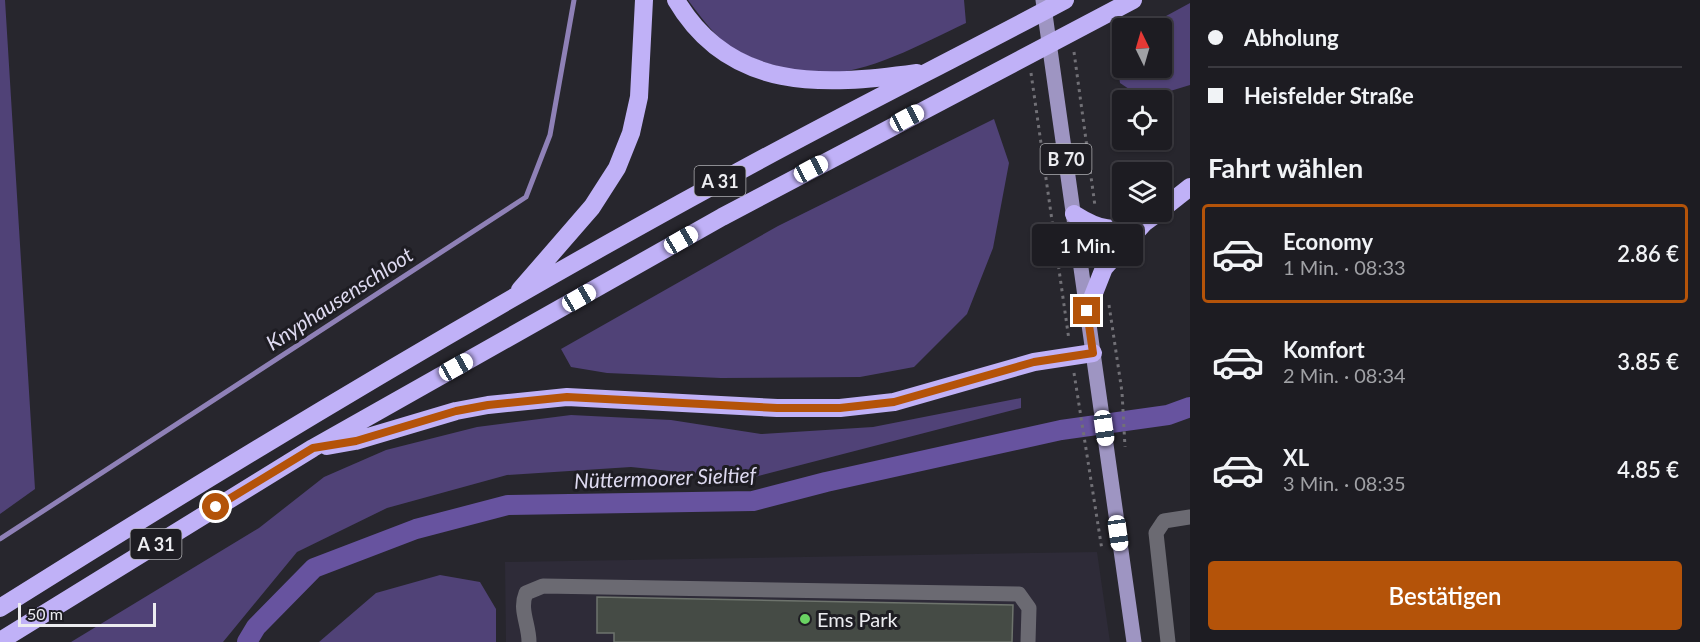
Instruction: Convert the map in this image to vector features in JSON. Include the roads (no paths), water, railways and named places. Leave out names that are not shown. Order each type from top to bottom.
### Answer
[{"type":"highway","points":[[513,298],[592,207],[617,168],[632,133],[639,97],[644,0]]},
{"type":"highway","points":[[676,0],[685,15],[711,43],[744,64],[769,74],[799,79],[852,80],[930,71]]},
{"type":"highway","name":"A 31","points":[[0,608],[291,426],[513,298],[716,183],[1065,0]]},
{"type":"highway","name":"A 31","points":[[0,641],[313,448],[722,217],[1133,0]]},
{"type":"highway","points":[[1172,201],[1190,187]]},
{"type":"highway","points":[[1074,214],[1098,229],[1122,229],[1138,222]]},
{"type":"highway","points":[[1087,311],[1104,268],[1148,222]]},
{"type":"highway","points":[[313,448],[356,441],[456,411],[488,405],[567,397],[777,408],[840,408],[894,402],[1034,362],[1093,353]]},
{"type":"main road","name":"B 70","points":[[1043,0],[1134,642]]},
{"type":"street","points":[[1168,642],[1156,534],[1164,521],[1190,517]]},
{"type":"street","points":[[529,642],[522,607],[526,592],[543,586],[1020,594],[1029,608],[1028,642]]},
{"type":"waterway","name":"Knyphausenschloot","points":[[0,539],[526,197],[550,135],[574,0]]},
{"type":"waterway","name":"Nüttermoorer Sieltief","points":[[247,642],[256,627],[314,568],[416,529],[508,505],[753,501],[826,482],[1061,430],[1168,415],[1190,407]]},
{"type":"place","name":"Ems Park","points":[[805,619]]}]
